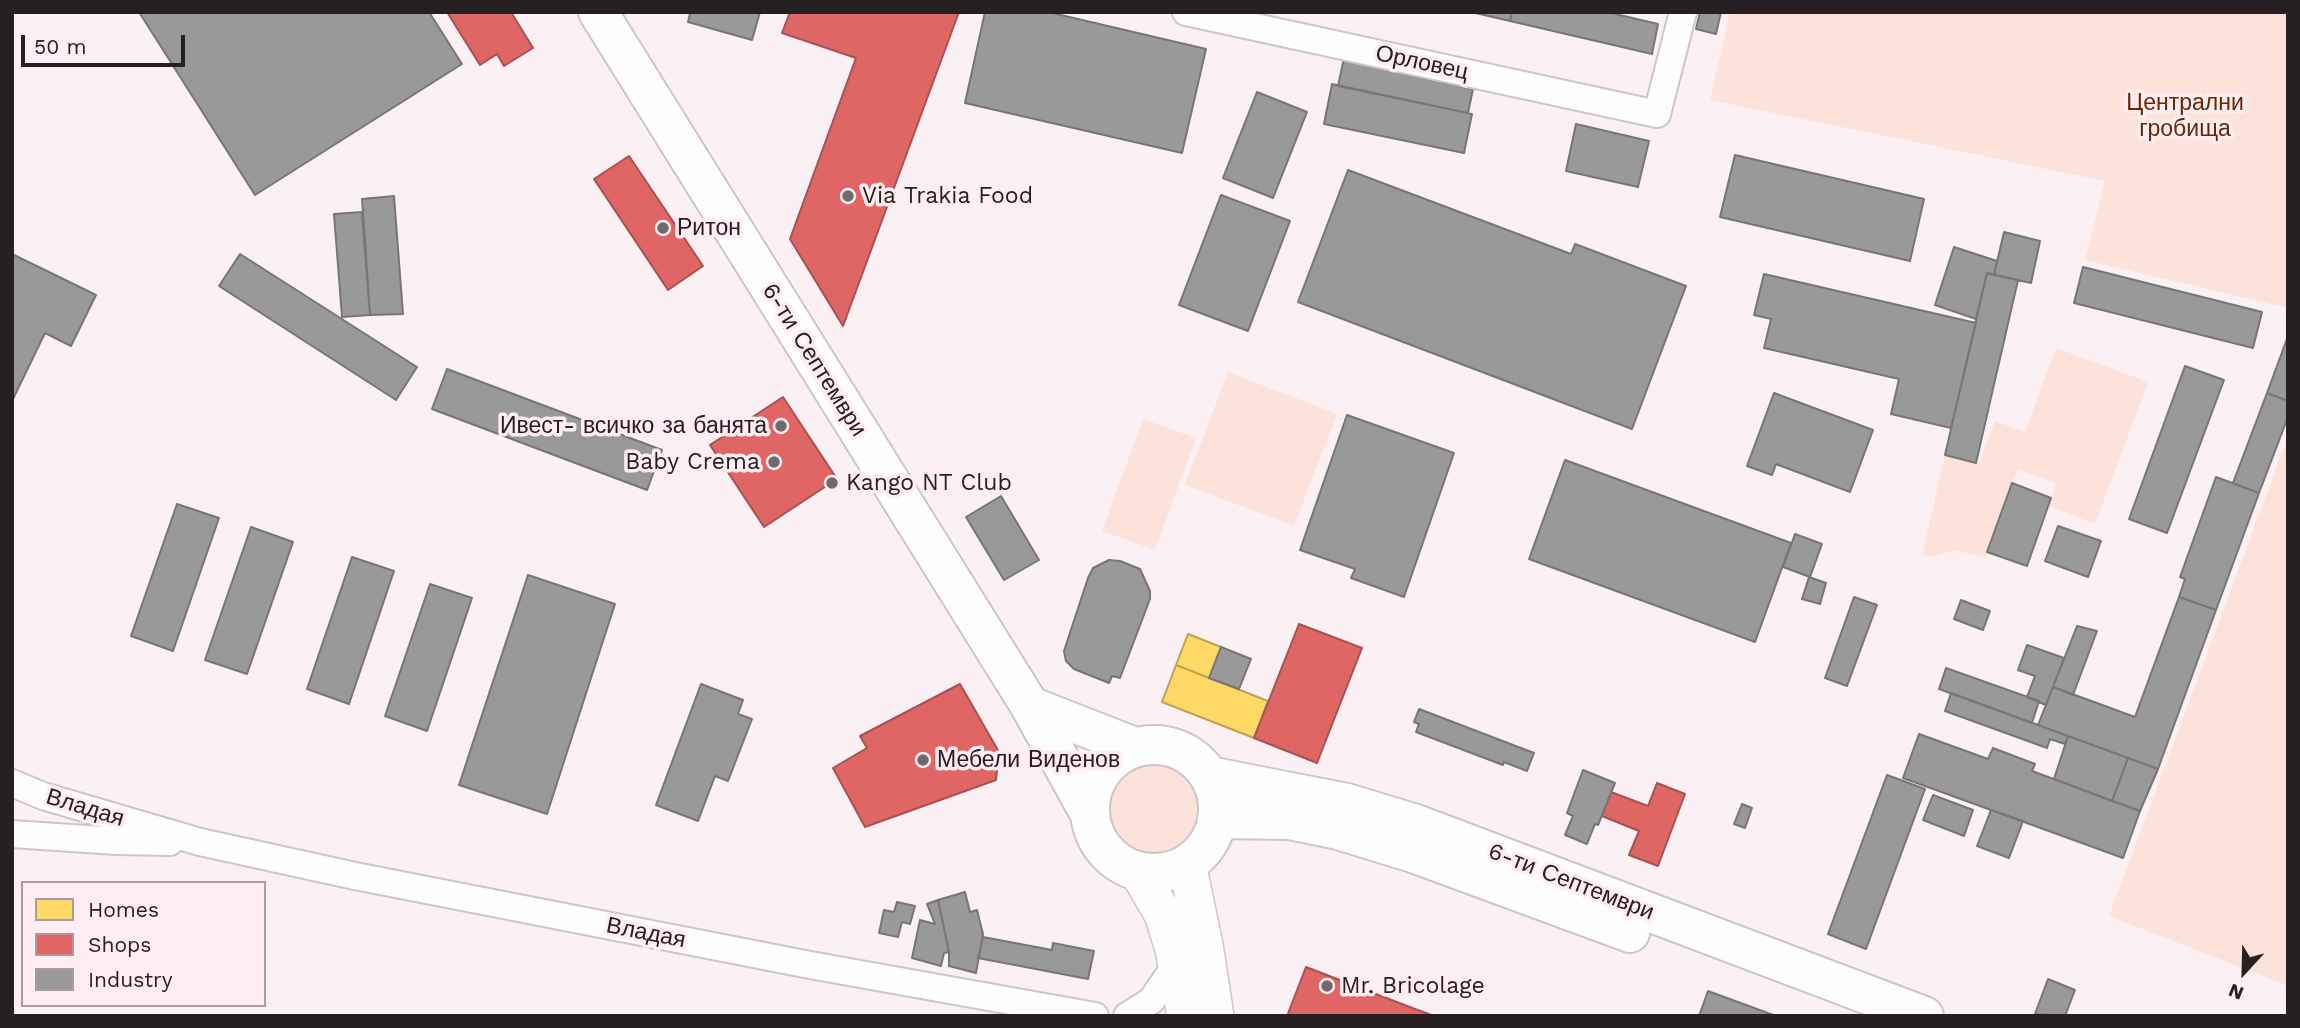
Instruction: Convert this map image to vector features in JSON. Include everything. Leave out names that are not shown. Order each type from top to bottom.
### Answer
[{"type":"main road","name":"6-ти Септември","points":[[598,12],[1030,706],[1090,814]]},
{"type":"main road","points":[[1030,706],[1135,747]]},
{"type":"main road","points":[[1149,745],[1177,749],[1201,765],[1209,776],[1215,790],[1217,820],[1207,845],[1186,864],[1163,872],[1138,871],[1114,859],[1105,850],[1092,827],[1090,799],[1101,773],[1121,753],[1149,745]]},
{"type":"main road","name":"6-ти Септември","points":[[1209,776],[1347,803],[1416,824],[1924,1016]]},
{"type":"main road","name":"6-ти Септември","points":[[1217,820],[1289,820],[1338,830],[1413,853],[1849,1016]]},
{"type":"street","name":"Орловец","points":[[1186,12],[1657,114],[1683,12]]},
{"type":"street","name":"Владая","points":[[12,783],[43,796],[200,842],[355,876],[810,965],[1095,1016]]},
{"type":"street","name":"Владая","points":[[12,834],[116,841],[200,842]]},
{"type":"street","points":[[1186,864],[1204,945],[1215,1016]]},
{"type":"street","points":[[1138,871],[1163,914],[1177,965],[1186,1016]]},
{"type":"street","points":[[1127,1016],[1152,1001],[1177,965]]},
{"type":"green space","name":"Централни гробища","points":[[1730,12],[2288,12],[2288,308],[2085,260],[2105,181],[1710,100]]},
{"type":"green space","points":[[2056,348],[2148,382],[2095,524],[2048,506],[2056,483],[2018,469],[1985,558],[1955,550],[1932,557],[1922,555],[1945,455],[1979,463],[1995,421],[2025,432]]},
{"type":"green space","points":[[1228,372],[1337,414],[1294,526],[1185,485]]},
{"type":"green space","points":[[1143,419],[1196,438],[1155,550],[1102,531]]},
{"type":"green space","points":[[2288,437],[2288,986],[2109,916]]},
{"type":"green space","points":[[1152,763],[1170,767],[1185,777],[1195,792],[1199,810],[1195,828],[1185,843],[1170,853],[1152,857],[1134,853],[1119,843],[1109,828],[1105,810],[1109,792],[1119,777],[1134,767]]},
{"type":"building: Homes","points":[[1188,634],[1221,647],[1209,678],[1176,665]]},
{"type":"building: Homes","points":[[1176,665],[1268,701],[1254,738],[1162,702]]},
{"type":"building: Shops","points":[[447,12],[511,12],[533,48],[504,66],[497,54],[480,65]]},
{"type":"building: Shops","name":"Via Trakia Food","points":[[790,12],[959,12],[843,326],[790,239],[856,58],[782,33]]},
{"type":"building: Shops","points":[[629,156],[703,266],[668,290],[594,179]]},
{"type":"building: Shops","name":"Baby Crema","points":[[783,397],[837,479],[764,527],[710,445]]},
{"type":"building: Shops","points":[[1299,624],[1362,648],[1317,763],[1254,738]]},
{"type":"building: Shops","name":"Мебели Виденов","points":[[960,684],[999,752],[996,780],[865,827],[833,768],[867,748],[860,736]]},
{"type":"building: Shops","points":[[1657,783],[1685,794],[1658,866],[1629,855],[1639,831],[1602,816],[1611,792],[1648,806]]},
{"type":"building: Shops","name":"Mr. Bricolage","points":[[1306,967],[1407,1006],[1434,1016],[1287,1016]]},
{"type":"building: Industry","points":[[139,12],[429,12],[462,64],[255,195]]},
{"type":"building: Industry","points":[[684,12],[760,12],[752,40],[688,22],[690,14]]},
{"type":"building: Industry","points":[[985,12],[1048,12],[1206,49],[1182,153],[965,103]]},
{"type":"building: Industry","points":[[1471,12],[1512,12],[1510,21]]},
{"type":"building: Industry","points":[[1512,12],[1607,12],[1658,24],[1652,54],[1510,21]]},
{"type":"building: Industry","points":[[1700,12],[1721,12],[1716,34],[1696,29]]},
{"type":"building: Industry","points":[[1344,58],[1473,89],[1468,113],[1338,86]]},
{"type":"building: Industry","points":[[1332,84],[1472,114],[1464,153],[1324,124]]},
{"type":"building: Industry","points":[[1257,92],[1307,112],[1273,198],[1223,178]]},
{"type":"building: Industry","points":[[1576,124],[1649,141],[1638,187],[1566,171]]},
{"type":"building: Industry","points":[[1735,155],[1924,199],[1910,261],[1720,217]]},
{"type":"building: Industry","points":[[1348,170],[1571,254],[1575,244],[1686,286],[1632,429],[1298,302]]},
{"type":"building: Industry","points":[[1221,195],[1290,221],[1248,331],[1179,305]]},
{"type":"building: Industry","points":[[394,196],[403,314],[370,315],[362,199]]},
{"type":"building: Industry","points":[[362,212],[370,315],[342,317],[334,214]]},
{"type":"building: Industry","points":[[2004,232],[2040,241],[2031,283],[1994,275]]},
{"type":"building: Industry","points":[[1954,247],[1997,261],[1994,275],[1987,273],[1976,319],[1935,305]]},
{"type":"building: Industry","points":[[12,254],[96,295],[71,346],[45,333],[12,401]]},
{"type":"building: Industry","points":[[240,254],[417,367],[396,400],[219,286]]},
{"type":"building: Industry","points":[[2083,267],[2262,312],[2253,348],[2074,303]]},
{"type":"building: Industry","points":[[1987,273],[2018,280],[1976,463],[1945,455]]},
{"type":"building: Industry","points":[[1764,274],[1976,323],[1951,428],[1891,414],[1899,379],[1764,348],[1771,319],[1754,315]]},
{"type":"building: Industry","points":[[2288,336],[2288,401],[2267,393]]},
{"type":"building: Industry","points":[[2185,366],[2224,380],[2167,533],[2129,519]]},
{"type":"building: Industry","points":[[447,369],[662,450],[647,490],[432,409]]},
{"type":"building: Industry","points":[[1774,393],[1873,430],[1850,492],[1776,464],[1772,475],[1747,466]]},
{"type":"building: Industry","points":[[2267,393],[2288,401],[2288,417],[2259,493],[2233,483]]},
{"type":"building: Industry","points":[[1347,415],[1454,453],[1404,597],[1351,578],[1355,569],[1300,550]]},
{"type":"building: Industry","points":[[1565,460],[1791,543],[1755,642],[1529,559]]},
{"type":"building: Industry","points":[[2216,477],[2259,493],[2216,610],[2179,597],[2185,579],[2180,577]]},
{"type":"building: Industry","points":[[2012,483],[2051,498],[2027,566],[1987,552]]},
{"type":"building: Industry","points":[[1001,496],[1039,560],[1004,580],[966,517]]},
{"type":"building: Industry","points":[[177,504],[219,518],[173,651],[131,636]]},
{"type":"building: Industry","points":[[2058,526],[2101,541],[2088,577],[2045,561]]},
{"type":"building: Industry","points":[[251,527],[293,542],[247,674],[205,660]]},
{"type":"building: Industry","points":[[1795,534],[1822,544],[1810,577],[1783,567]]},
{"type":"building: Industry","points":[[352,557],[394,571],[349,704],[307,689]]},
{"type":"building: Industry","points":[[1109,560],[1120,561],[1140,569],[1150,591],[1150,599],[1120,678],[1112,676],[1109,683],[1074,669],[1066,661],[1064,651],[1088,578],[1093,568]]},
{"type":"building: Industry","points":[[528,575],[615,604],[547,814],[459,785]]},
{"type":"building: Industry","points":[[1809,577],[1826,583],[1820,604],[1802,599]]},
{"type":"building: Industry","points":[[430,584],[472,598],[427,731],[385,716]]},
{"type":"building: Industry","points":[[1854,597],[1877,605],[1847,686],[1825,678]]},
{"type":"building: Industry","points":[[2179,597],[2216,610],[2158,769],[2038,725],[2053,687],[2135,717]]},
{"type":"building: Industry","points":[[1961,600],[1990,611],[1983,630],[1954,619]]},
{"type":"building: Industry","points":[[2077,626],[2097,631],[2073,695],[2053,687]]},
{"type":"building: Industry","points":[[2027,645],[2064,658],[2046,705],[2027,697],[2035,676],[2018,670]]},
{"type":"building: Industry","points":[[1221,647],[1251,659],[1239,689],[1209,678]]},
{"type":"building: Industry","points":[[1946,668],[2039,701],[2032,723],[1939,689]]},
{"type":"building: Industry","points":[[701,684],[743,700],[738,714],[752,719],[728,781],[715,776],[698,821],[656,805]]},
{"type":"building: Industry","points":[[1951,693],[2068,736],[2065,744],[2050,739],[2047,748],[1945,711]]},
{"type":"building: Industry","points":[[1419,709],[1534,753],[1527,771],[1504,762],[1503,765],[1416,732],[1419,724],[1414,722]]},
{"type":"building: Industry","points":[[1919,734],[1988,759],[1993,748],[2035,764],[2032,771],[2140,811],[2123,858],[1903,778]]},
{"type":"building: Industry","points":[[2068,736],[2128,758],[2112,801],[2054,779]]},
{"type":"building: Industry","points":[[2128,758],[2158,769],[2140,811],[2112,801]]},
{"type":"building: Industry","points":[[1583,770],[1615,783],[1587,844],[1565,835],[1573,816],[1567,813]]},
{"type":"building: Industry","points":[[1887,775],[1925,789],[1866,949],[1828,934]]},
{"type":"building: Industry","points":[[1933,795],[1973,810],[1964,836],[1923,820]]},
{"type":"building: Industry","points":[[1742,804],[1752,808],[1745,828],[1734,824]]},
{"type":"building: Industry","points":[[1991,810],[2023,821],[2009,858],[1977,846]]},
{"type":"building: Industry","points":[[965,892],[970,912],[977,910],[983,934],[976,973],[949,966],[949,952],[938,900]]},
{"type":"building: Industry","points":[[938,900],[949,952],[944,953],[941,966],[912,958],[920,920],[935,924],[927,904]]},
{"type":"building: Industry","points":[[897,902],[915,906],[910,924],[902,922],[898,937],[879,933],[884,910],[894,912]]},
{"type":"building: Industry","points":[[983,937],[1052,950],[1053,943],[1094,951],[1088,979],[978,958]]},
{"type":"building: Industry","points":[[2048,979],[2075,990],[2065,1016],[2035,1014]]},
{"type":"building: Industry","points":[[1708,991],[1776,1016],[1699,1016]]},
{"type":"place","name":"Via Trakia Food","points":[[848,196]]},
{"type":"place","name":"Ритон","points":[[663,228]]},
{"type":"place","name":"Ивест- всичко за банята","points":[[781,426]]},
{"type":"place","name":"Baby Crema","points":[[774,462]]},
{"type":"place","name":"Kango NT Club","points":[[832,483]]},
{"type":"place","name":"Мебели Виденов","points":[[923,760]]},
{"type":"place","name":"Mr. Bricolage","points":[[1327,986]]}]
